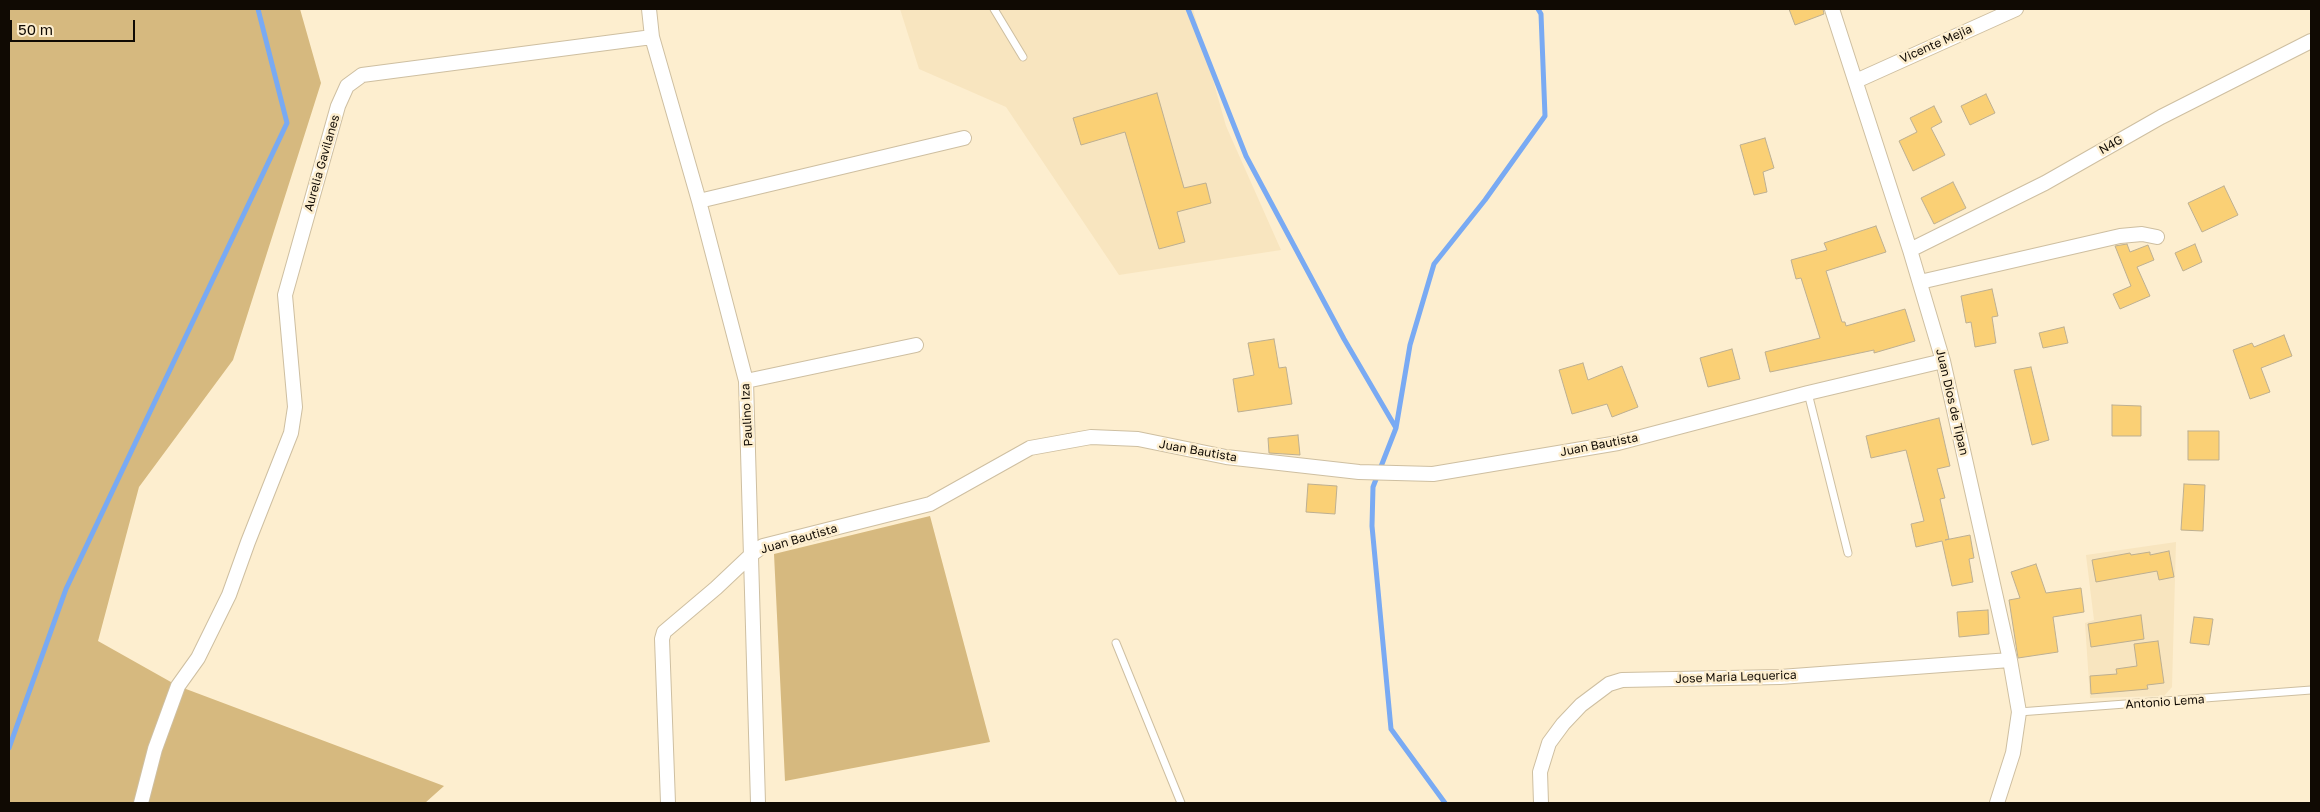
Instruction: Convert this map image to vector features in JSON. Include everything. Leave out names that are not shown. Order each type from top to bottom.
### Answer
[{"type":"street","name":"Paulino Iza","points":[[649,9],[652,38],[699,201],[746,381],[758,803]]},
{"type":"street","name":"Juan Dios de Tipan","points":[[1832,9],[1910,250],[1943,361],[2010,660],[2019,712],[2014,753],[1997,803]]},
{"type":"street","name":"Vicente Mejia","points":[[1856,80],[2016,9]]},
{"type":"street","name":"Aurelia Gavilanes","points":[[141,803],[155,749],[178,686],[198,658],[230,595],[248,542],[291,433],[295,407],[285,295],[338,106],[347,86],[362,75],[652,38]]},
{"type":"street","name":"N4G","points":[[1910,250],[2045,183],[2161,117],[2311,41]]},
{"type":"street","points":[[699,201],[964,138]]},
{"type":"street","points":[[1920,282],[2113,237],[2142,234],[2157,237]]},
{"type":"street","points":[[746,381],[916,345]]},
{"type":"street","name":"Juan Bautista","points":[[668,803],[662,639],[664,632],[674,622],[763,546],[930,504],[1030,448],[1091,437],[1138,439],[1226,457],[1359,472],[1433,474],[1618,443],[1808,393],[1943,361]]},
{"type":"street","name":"Jose Maria Lequerica","points":[[1541,803],[1540,772],[1549,743],[1563,724],[1582,705],[1609,684],[1622,680],[1780,677],[2010,660]]},
{"type":"lane","points":[[994,9],[1023,57]]},
{"type":"lane","points":[[1808,393],[1848,553]]},
{"type":"lane","points":[[1116,643],[1181,803]]},
{"type":"lane","name":"Antonio Lema","points":[[2019,712],[2311,690]]},
{"type":"shaded area","points":[[9,9],[300,9],[321,83],[233,360],[139,487],[98,641],[178,686],[444,786],[425,803],[9,803]]},
{"type":"shaded area","points":[[900,9],[1193,9],[1226,126],[1281,250],[1119,275],[1006,107],[919,69]]},
{"type":"shaded area","points":[[930,516],[990,742],[785,781],[774,554]]},
{"type":"shaded area","points":[[2176,542],[2172,687],[2164,696],[2090,698],[2085,623],[2094,620],[2086,555]]},
{"type":"building","points":[[1789,9],[1823,9],[1824,14],[1795,25]]},
{"type":"building","points":[[1157,93],[1184,188],[1206,183],[1211,203],[1177,212],[1185,242],[1159,249],[1125,132],[1081,145],[1073,118]]},
{"type":"building","points":[[1986,94],[1995,113],[1970,125],[1961,106]]},
{"type":"building","points":[[1934,106],[1942,122],[1931,128],[1945,155],[1913,171],[1899,141],[1917,132],[1910,118]]},
{"type":"building","points":[[1765,138],[1774,168],[1763,172],[1767,192],[1754,195],[1740,145]]},
{"type":"building","points":[[1953,182],[1966,208],[1934,224],[1921,198]]},
{"type":"building","points":[[2224,186],[2238,215],[2202,232],[2188,203]]},
{"type":"building","points":[[1876,226],[1886,252],[1826,271],[1842,322],[1845,322],[1846,326],[1905,309],[1915,341],[1874,353],[1874,350],[1770,372],[1765,352],[1820,338],[1801,278],[1796,279],[1791,260],[1827,250],[1824,243]]},
{"type":"building","points":[[2127,244],[2130,252],[2148,245],[2154,260],[2137,267],[2150,296],[2120,309],[2113,294],[2131,286],[2115,246]]},
{"type":"building","points":[[2195,244],[2202,262],[2183,271],[2175,253]]},
{"type":"building","points":[[1992,289],[1998,316],[1992,317],[1996,343],[1975,347],[1971,322],[1966,323],[1961,296]]},
{"type":"building","points":[[2064,327],[2068,343],[2043,348],[2039,333]]},
{"type":"building","points":[[2284,335],[2292,356],[2261,368],[2270,392],[2250,399],[2233,350],[2252,343],[2254,347]]},
{"type":"building","points":[[1274,339],[1279,368],[1286,367],[1292,404],[1238,412],[1233,379],[1254,375],[1248,343]]},
{"type":"building","points":[[1732,349],[1740,379],[1708,387],[1700,358]]},
{"type":"building","points":[[1583,363],[1588,380],[1622,366],[1638,407],[1612,417],[1607,404],[1572,414],[1559,370]]},
{"type":"building","points":[[2031,367],[2049,440],[2032,445],[2014,370]]},
{"type":"building","points":[[2112,405],[2141,406],[2141,436],[2112,436]]},
{"type":"building","points":[[1939,418],[1950,466],[1937,469],[1945,498],[1940,499],[1949,539],[1945,540],[1970,535],[1974,558],[1969,559],[1973,582],[1952,586],[1942,541],[1916,547],[1911,524],[1924,521],[1906,450],[1871,458],[1866,436]]},
{"type":"building","points":[[2188,431],[2219,431],[2219,460],[2188,460]]},
{"type":"building","points":[[1298,435],[1300,455],[1269,453],[1268,438]]},
{"type":"building","points":[[1308,484],[1337,486],[1335,514],[1306,512]]},
{"type":"building","points":[[2184,484],[2205,485],[2203,531],[2181,530]]},
{"type":"building","points":[[2169,551],[2174,577],[2159,580],[2157,571],[2096,582],[2092,560],[2130,553],[2131,555],[2150,552],[2150,555]]},
{"type":"building","points":[[2036,564],[2046,593],[2081,588],[2084,612],[2053,617],[2058,652],[2018,658],[2009,600],[2020,598],[2011,572]]},
{"type":"building","points":[[1988,610],[1989,634],[1959,637],[1957,612]]},
{"type":"building","points":[[2141,615],[2144,639],[2091,647],[2088,624]]},
{"type":"building","points":[[2194,617],[2213,619],[2209,645],[2190,643]]},
{"type":"building","points":[[2158,641],[2164,683],[2147,685],[2148,689],[2091,694],[2090,676],[2117,674],[2116,669],[2137,666],[2134,644]]},
{"type":"waterway","points":[[9,748],[66,589],[287,123],[258,9]]},
{"type":"waterway","points":[[1188,9],[1246,156],[1344,339],[1396,428],[1373,487],[1372,526],[1391,729],[1445,803]]},
{"type":"waterway","points":[[1396,428],[1410,345],[1434,264],[1485,200],[1545,116],[1541,14],[1538,9]]}]
